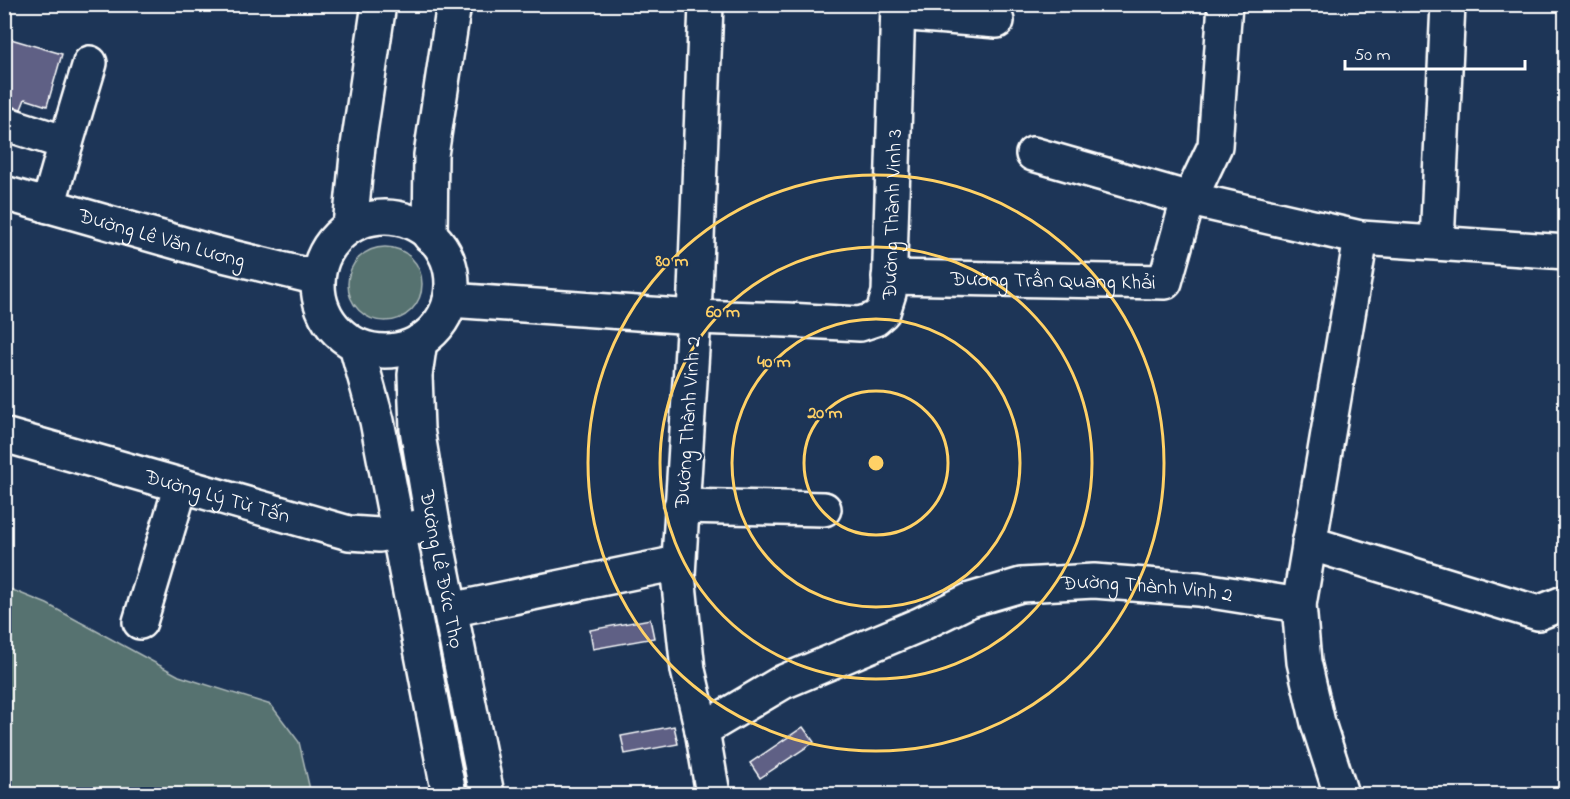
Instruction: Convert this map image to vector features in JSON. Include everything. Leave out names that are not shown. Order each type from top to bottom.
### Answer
[{"type":"street","points":[[350,226],[358,146],[379,4]]},
{"type":"street","points":[[430,236],[431,155],[454,4]]},
{"type":"street","name":"Đường Thành Vinh 2","points":[[706,4],[694,317],[678,575],[688,670],[702,730],[713,795]]},
{"type":"street","name":"Đường Trần Quang Khải","points":[[889,277],[1165,282],[1190,199],[1215,146],[1225,4]]},
{"type":"street","points":[[1437,243],[1448,4]]},
{"type":"street","points":[[898,9],[997,21]]},
{"type":"street","name":"Đường Thành Vinh 3","points":[[450,300],[694,317],[860,324],[875,319],[883,312],[889,293],[898,9]]},
{"type":"street","points":[[48,206],[90,63]]},
{"type":"street","points":[[4,123],[66,143]]},
{"type":"street","points":[[1033,154],[1190,199],[1361,238],[1566,252]]},
{"type":"street","name":"Đường Lê Văn Lương","points":[[4,193],[215,253],[318,278]]},
{"type":"street","points":[[392,217],[413,223],[430,236],[442,249],[449,265],[452,282],[450,300],[444,316],[434,331],[420,341],[400,350],[378,351],[356,345],[341,335],[329,322],[321,305],[317,287],[319,269],[325,252],[336,237],[350,226],[370,219],[392,217]]},
{"type":"street","points":[[1341,795],[1318,723],[1304,662],[1299,606],[1361,238]]},
{"type":"street","name":"Đường Lê Đức Thọ","points":[[420,341],[415,375],[417,429],[433,524],[487,795]]},
{"type":"street","name":"Đường Lê Đức Thọ","points":[[356,345],[373,399],[449,795]]},
{"type":"street","name":"Đường Lý Từ Tấn","points":[[4,435],[349,533],[379,535],[433,524]]},
{"type":"street","points":[[140,622],[181,485]]},
{"type":"street","points":[[681,506],[824,509]]},
{"type":"street","points":[[1309,543],[1538,613],[1566,602]]},
{"type":"street","points":[[450,610],[678,563]]},
{"type":"street","name":"Đường Thành Vinh 2","points":[[702,730],[783,682],[919,625],[970,600],[1021,585],[1094,581],[1198,589],[1299,606]]},
{"type":"green space","points":[[385,247],[399,250],[411,258],[419,270],[422,284],[419,298],[411,310],[399,318],[385,321],[371,318],[359,310],[351,298],[348,284],[351,270],[359,258],[371,250]]},
{"type":"green space","points":[[5,587],[47,604],[179,676],[271,705],[299,742],[311,794],[5,794]]},
{"type":"building","points":[[4,37],[62,54],[47,106],[25,99],[21,109],[4,104]]},
{"type":"building","points":[[650,619],[654,638],[593,649],[590,630]]},
{"type":"building","points":[[674,726],[678,744],[625,754],[621,736]]},
{"type":"building","points":[[803,727],[814,742],[760,778],[750,763]]}]
